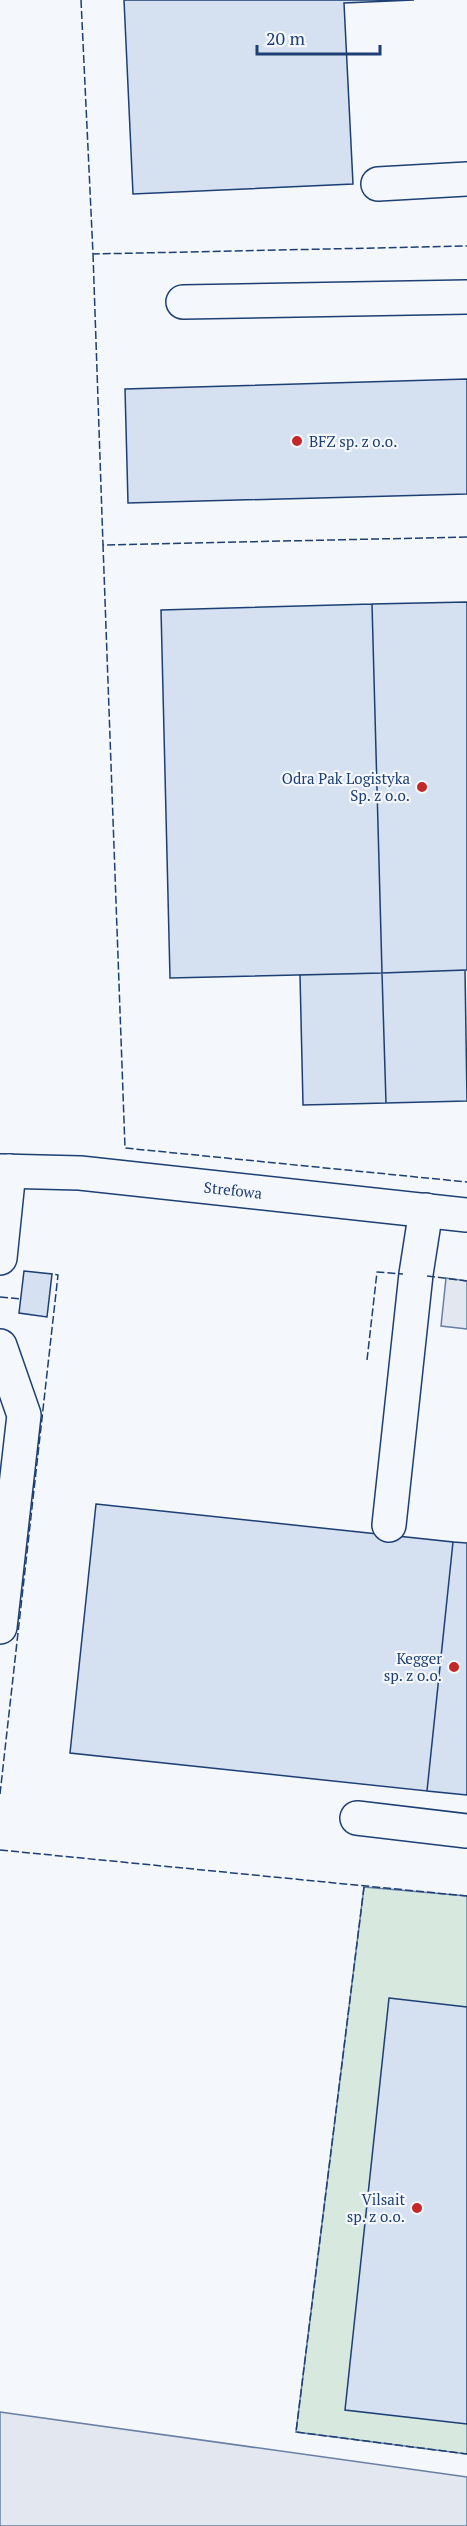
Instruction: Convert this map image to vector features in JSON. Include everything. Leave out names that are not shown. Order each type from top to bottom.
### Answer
[{"type":"street","points":[[378,184],[467,179]]},
{"type":"street","points":[[183,302],[467,297]]},
{"type":"street","points":[[0,1258],[4,1171]]},
{"type":"street","name":"Strefowa","points":[[4,1171],[80,1173],[199,1188],[467,1215]]},
{"type":"street","points":[[389,1525],[416,1274],[426,1210]]},
{"type":"street","points":[[0,1346],[24,1415],[7,1502],[0,1628]]},
{"type":"street","points":[[357,1818],[467,1831]]},
{"type":"shaded area","points":[[446,1278],[467,1281],[467,1329],[441,1326]]},
{"type":"shaded area","points":[[364,1887],[467,1896],[467,2454],[296,2432]]},
{"type":"shaded area","points":[[0,2412],[467,2477],[467,2526],[0,2526]]},
{"type":"building","points":[[124,0],[414,0],[344,3],[353,184],[133,194]]},
{"type":"building","name":"BFZ sp. z o.o.","points":[[467,379],[467,494],[128,503],[125,389]]},
{"type":"building","name":"Odra Pak Logistyka Sp. z o.o.","points":[[467,602],[467,970],[382,973],[372,604]]},
{"type":"building","points":[[372,604],[382,973],[170,978],[161,610]]},
{"type":"building","points":[[465,970],[467,1101],[386,1103],[382,973]]},
{"type":"building","points":[[382,973],[386,1103],[303,1105],[300,975]]},
{"type":"building","points":[[24,1271],[52,1274],[47,1317],[19,1313]]},
{"type":"building","points":[[96,1504],[453,1542],[427,1791],[70,1753]]},
{"type":"building","name":"Kegger sp. z o.o.","points":[[453,1542],[467,1543],[467,1795],[427,1791]]},
{"type":"building","name":"Vilsait sp. z o.o.","points":[[389,1998],[467,2007],[467,2424],[345,2410]]},
{"type":"fence","points":[[81,0],[93,254],[467,246]]},
{"type":"fence","points":[[93,254],[103,545]]},
{"type":"fence","points":[[467,537],[103,545],[125,1148],[467,1182]]},
{"type":"fence","points":[[367,1360],[377,1272],[403,1274]]},
{"type":"fence","points":[[0,1794],[58,1275],[52,1274]]},
{"type":"fence","points":[[427,1276],[467,1281]]},
{"type":"fence","points":[[0,1297],[21,1299]]},
{"type":"fence","points":[[0,1850],[467,1896]]},
{"type":"fence","points":[[364,1887],[296,2432],[467,2454]]},
{"type":"place","name":"BFZ sp. z o.o.","points":[[297,441]]},
{"type":"place","name":"Odra Pak Logistyka Sp. z o.o.","points":[[422,787]]},
{"type":"place","name":"Kegger sp. z o.o.","points":[[454,1667]]},
{"type":"place","name":"Vilsait sp. z o.o.","points":[[417,2208]]}]
